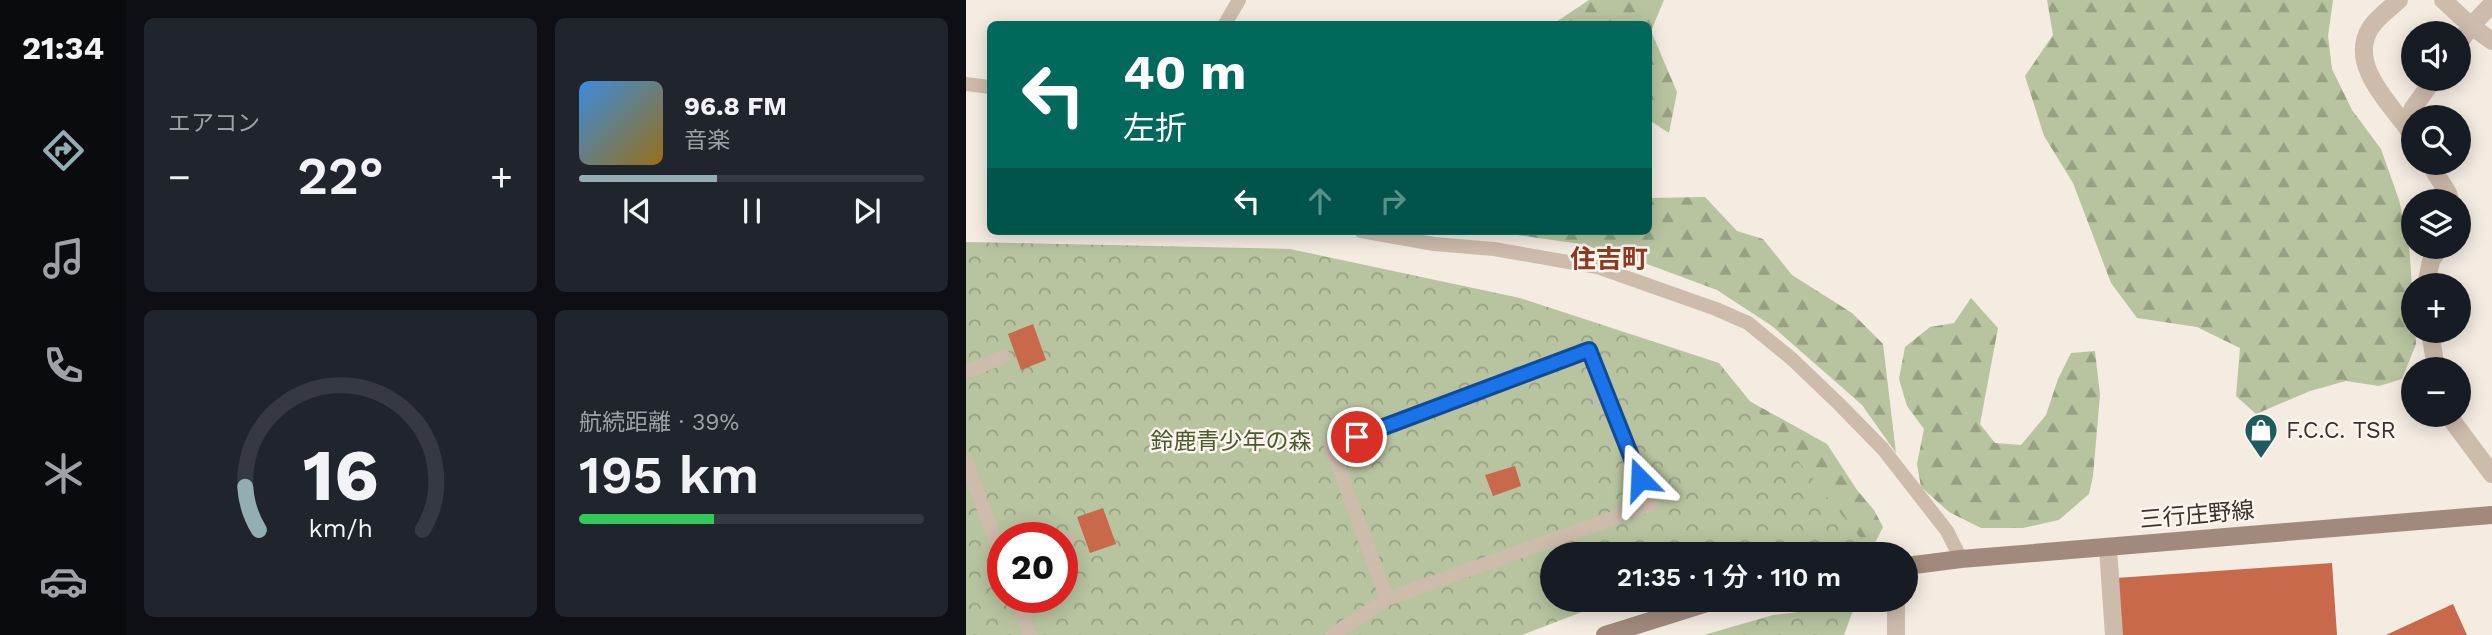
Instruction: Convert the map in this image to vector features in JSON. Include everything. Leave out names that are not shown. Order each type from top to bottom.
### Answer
[{"type":"main road","name":"三行庄野線","points":[[1918,564],[2492,515]]},
{"type":"main road","points":[[1612,634],[1680,612]]},
{"type":"street","points":[[2399,0],[2372,26],[2365,38],[2370,79],[2401,121]]},
{"type":"street","points":[[2443,0],[2466,21]]},
{"type":"street","points":[[2492,4],[2471,26],[2492,41]]},
{"type":"street","points":[[2457,427],[2492,474]]},
{"type":"street","points":[[2108,548],[2114,635]]},
{"type":"street","points":[[1896,612],[1896,635]]},
{"type":"lane","points":[[1228,21],[1239,0]]},
{"type":"lane","points":[[966,85],[987,87]]},
{"type":"lane","points":[[1383,235],[1421,242],[1494,249],[1597,267],[1748,323],[1792,359],[1882,449],[1947,531],[1961,559]]},
{"type":"lane","points":[[1332,635],[1387,599],[1650,505],[1589,350],[1331,447],[1387,599]]},
{"type":"lane","points":[[966,372],[1004,357]]},
{"type":"lane","points":[[966,461],[989,522]]},
{"type":"lane","points":[[1022,613],[1030,635]]},
{"type":"green space","points":[[1589,0],[1664,0],[1652,29],[1652,21],[1558,21]]},
{"type":"green space","points":[[2047,0],[2333,0],[2328,36],[2332,69],[2352,110],[2381,149],[2401,209],[2401,259],[2410,259],[2411,273],[2401,273],[2401,343],[2416,344],[2411,357],[2401,357],[2401,379],[2379,386],[2346,381],[2310,391],[2256,414],[2236,396],[2240,348],[2197,327],[2137,318],[2111,283],[2073,183],[2044,136],[2025,76],[2053,35]]},
{"type":"green space","points":[[1652,33],[1677,92],[1669,133],[1652,122]]},
{"type":"green space","points":[[1705,197],[1737,231],[1763,239],[1792,275],[1852,313],[1883,344],[1896,453],[1862,405],[1772,326],[1717,290],[1647,264],[1581,244],[1517,235],[1652,235],[1652,198]]},
{"type":"green space","name":"鈴鹿青少年の森","points":[[966,242],[1290,249],[1520,298],[1719,363],[1863,541],[1540,542],[1540,612],[1582,612],[1522,635],[966,635]]},
{"type":"green space","points":[[1971,298],[1998,328],[1980,424],[1995,443],[2021,445],[2046,415],[2058,379],[2071,353],[2095,351],[2100,395],[2093,476],[2089,494],[2059,520],[2023,528],[1981,528],[1949,512],[1921,487],[1917,464],[1924,429],[1907,406],[1899,379],[1905,347],[1930,327],[1954,323]]},
{"type":"green space","points":[[1744,398],[1827,444],[1883,527],[1876,542],[1697,542]]},
{"type":"green space","points":[[1852,612],[1844,635],[1704,635],[1773,615]]},
{"type":"building","points":[[1033,324],[1046,360],[1021,370],[1008,334]]},
{"type":"building","points":[[1515,466],[1521,486],[1493,496],[1485,475]]},
{"type":"building","points":[[1103,508],[1116,544],[1090,553],[1077,517]]},
{"type":"building","points":[[2332,563],[2337,635],[2120,635],[2116,578]]},
{"type":"building","points":[[2453,604],[2467,635],[2386,635]]},
{"type":"place","name":"F.C.C. TSR","points":[[2261,460]]},
{"type":"district","name":"住吉町","points":[[1609,259]]},
{"type":"route","points":[[1357,437],[1589,350],[1640,479]]}]
